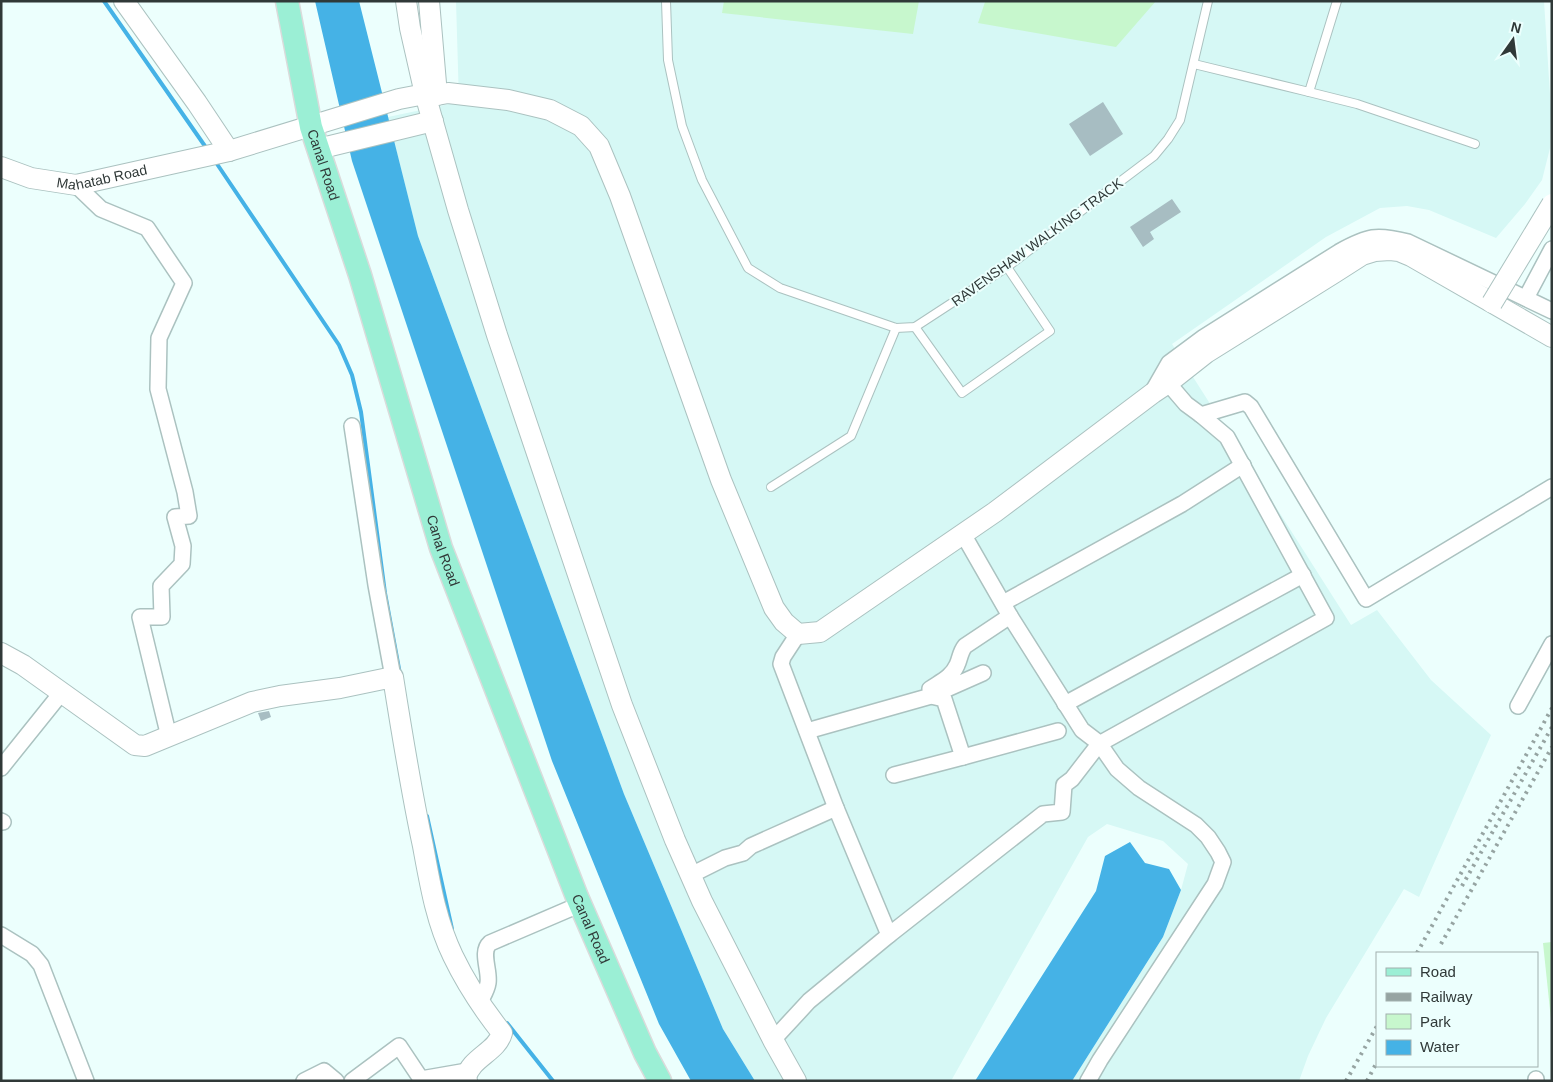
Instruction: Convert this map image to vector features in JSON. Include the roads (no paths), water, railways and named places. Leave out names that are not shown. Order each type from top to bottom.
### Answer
[{"type":"main road","points":[[124,1],[196,103],[218,153]]},
{"type":"main road","name":"Canal Road","points":[[287,1],[316,125],[318,148],[360,276],[441,548],[577,897],[660,1081]]},
{"type":"main road","points":[[406,1],[410,28],[436,94]]},
{"type":"main road","points":[[429,1],[436,94]]},
{"type":"main road","points":[[440,1],[433,121],[494,326],[622,705],[702,901],[796,1081]]},
{"type":"main road","name":"Mahatab Road","points":[[1,167],[31,178],[76,185],[218,153],[399,99],[436,94],[508,100],[550,110],[581,126],[599,146],[623,205],[721,480],[774,608],[784,622],[798,634]]},
{"type":"main road","points":[[318,148],[433,121]]},
{"type":"main road","points":[[1492,303],[1552,204]]},
{"type":"main road","points":[[798,634],[820,632],[995,512],[1206,353],[1362,254],[1390,250],[1399,251],[1411,256],[1552,337]]},
{"type":"main road","points":[[1,653],[62,692],[135,745],[145,746],[252,702],[280,696],[340,688],[393,677],[409,780],[432,897],[452,955],[480,1002],[502,1033],[500,1040],[471,1066],[467,1076]]},
{"type":"street","points":[[76,185],[101,209],[147,228],[184,283],[159,338],[158,389],[190,516],[175,518],[183,546],[182,564],[161,586],[162,617],[140,617],[169,737]]},
{"type":"street","points":[[773,1040],[810,1001],[889,935],[1042,814],[1062,812],[1064,786],[1072,779],[1099,744],[1326,618],[1227,437],[1186,404],[1160,388],[1170,363],[1204,337],[1339,252],[1357,242],[1373,237],[1386,236],[1408,242],[1552,311]]},
{"type":"street","points":[[1526,298],[1552,249]]},
{"type":"street","points":[[1201,415],[1245,402],[1251,408],[1366,599],[1552,487]]},
{"type":"street","points":[[352,426],[376,585],[393,677]]},
{"type":"street","points":[[931,696],[930,689],[951,675],[965,646],[1006,610],[1243,466]]},
{"type":"street","points":[[963,534],[1006,610],[1082,730],[1099,744],[1117,769],[1139,788],[1196,825],[1208,837],[1222,862],[1216,884],[1088,1081]]},
{"type":"street","points":[[1065,704],[1303,575]]},
{"type":"street","points":[[798,634],[783,657],[781,664],[836,808],[889,935]]},
{"type":"street","points":[[1518,706],[1552,644]]},
{"type":"street","points":[[807,731],[931,696],[983,673]]},
{"type":"street","points":[[1,768],[62,692]]},
{"type":"street","points":[[931,696],[944,699],[963,757]]},
{"type":"street","points":[[894,775],[1058,731]]},
{"type":"street","points":[[691,875],[725,858],[743,853],[751,846],[836,808]]},
{"type":"street","points":[[480,1002],[488,981],[486,946],[581,904]]},
{"type":"street","points":[[1,935],[32,954],[41,965],[86,1081]]},
{"type":"street","points":[[352,1081],[399,1046],[421,1079],[467,1076]]},
{"type":"street","points":[[304,1081],[324,1071],[336,1081]]},
{"type":"lane","points":[[666,1],[668,60],[682,126],[702,180],[748,268],[780,288],[896,328],[915,327],[962,393],[1050,330],[1007,267]]},
{"type":"lane","name":"RAVENSHAW WALKING TRACK","points":[[915,327],[1007,267],[1154,156],[1180,120],[1208,1]]},
{"type":"lane","points":[[1309,92],[1337,1]]},
{"type":"lane","points":[[1194,64],[1357,104],[1475,144]]},
{"type":"lane","points":[[772,487],[851,436],[896,328]]},
{"type":"water","points":[[315,1],[359,1],[418,236],[624,794],[723,1029],[755,1081],[691,1081],[659,1024],[552,761],[352,161]]},
{"type":"water","points":[[1130,842],[1145,863],[1169,869],[1181,890],[1163,937],[1072,1081],[975,1081],[1096,891],[1105,856]]},
{"type":"waterway","points":[[104,1],[207,149]]},
{"type":"waterway","points":[[215,161],[339,345],[352,375],[361,412],[385,593],[400,674]]},
{"type":"waterway","points":[[427,816],[452,929]]},
{"type":"waterway","points":[[507,1023],[553,1081]]},
{"type":"railway","points":[[1418,952],[1552,708]]},
{"type":"railway","points":[[1462,886],[1552,727]]},
{"type":"railway","points":[[1441,944],[1552,747]]},
{"type":"railway","points":[[1346,1081],[1376,1028]]},
{"type":"railway","points":[[1367,1081],[1376,1064]]}]
